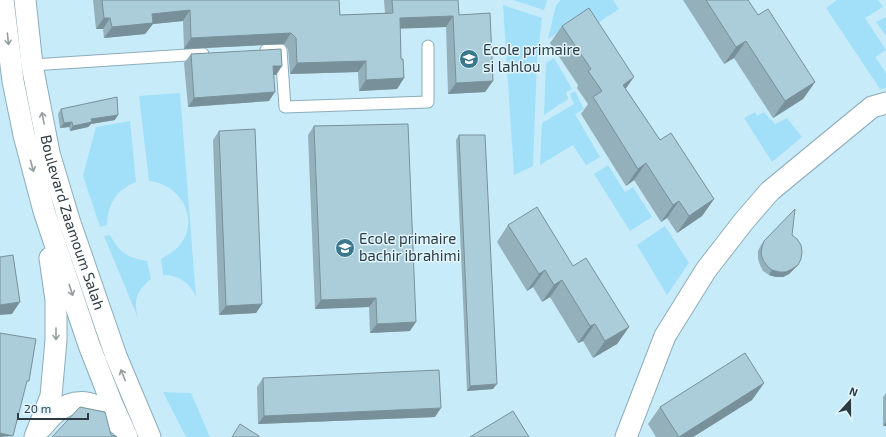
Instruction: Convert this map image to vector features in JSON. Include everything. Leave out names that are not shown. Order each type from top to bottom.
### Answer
[{"type":"street","name":"Boulevard Zaamoum Salah","points":[[3,0],[13,82],[24,135],[44,211],[89,345],[112,404],[126,434]]},
{"type":"street","name":"Boulevard Zaamoum Salah","points":[[25,0],[32,65],[49,153],[69,220],[119,366],[150,437]]},
{"type":"street","points":[[626,437],[666,336],[706,270],[744,221],[770,191],[881,109]]},
{"type":"street","points":[[36,435],[51,396],[56,340],[56,300],[44,211]]},
{"type":"street","points":[[36,435],[54,413],[70,404],[79,402],[91,403],[103,408],[126,434]]},
{"type":"lane","points":[[258,51],[282,50],[285,107],[428,102],[428,46]]},
{"type":"lane","points":[[32,65],[211,54]]},
{"type":"shaded area","points":[[513,0],[547,0],[544,10]]},
{"type":"shaded area","points":[[561,0],[613,0],[619,9],[589,29],[581,18],[548,39],[556,5]]},
{"type":"shaded area","points":[[837,0],[878,0],[883,7],[865,18],[886,50],[875,57],[886,73],[886,88],[880,89],[826,8]]},
{"type":"shaded area","points":[[503,5],[542,18],[537,60],[533,166],[514,175]]},
{"type":"shaded area","points":[[886,17],[886,36],[876,22]]},
{"type":"shaded area","points":[[554,58],[572,89],[566,92],[568,99],[544,115],[546,63]]},
{"type":"shaded area","points":[[575,91],[584,109],[575,114],[600,157],[586,165],[573,145],[540,165],[542,123],[574,104],[570,94]]},
{"type":"shaded area","points":[[180,93],[196,297],[191,288],[179,278],[163,275],[161,259],[173,252],[179,246],[185,236],[188,225],[188,215],[178,196],[170,189],[149,181],[139,96]]},
{"type":"shaded area","points":[[755,112],[757,116],[764,112],[775,124],[787,118],[802,137],[772,162],[744,118]]},
{"type":"shaded area","points":[[130,121],[136,182],[123,189],[114,199],[109,211],[107,225],[100,227],[83,176],[96,127]]},
{"type":"shaded area","points":[[608,165],[625,192],[633,187],[652,217],[630,231],[594,174]]},
{"type":"shaded area","points":[[665,226],[689,263],[667,295],[637,245]]},
{"type":"shaded area","points":[[110,235],[117,246],[129,256],[147,261],[151,279],[142,287],[137,296],[136,306],[138,318],[104,236]]},
{"type":"shaded area","points":[[163,392],[191,393],[210,437],[186,437]]},
{"type":"building","points":[[102,0],[339,0],[340,15],[393,13],[392,0],[458,0],[459,15],[490,13],[493,81],[456,83],[453,16],[400,18],[401,59],[403,59],[404,78],[366,80],[366,61],[297,63],[296,38],[291,33],[191,38],[190,10],[152,14],[153,23],[112,27],[110,18],[104,18]]},
{"type":"building","points":[[706,0],[748,0],[758,15],[768,9],[815,82],[785,101],[746,41],[736,47]]},
{"type":"building","points":[[589,8],[634,77],[623,85],[660,140],[671,133],[714,199],[689,216],[679,201],[673,205],[646,163],[638,169],[593,97],[602,91],[588,71],[591,69],[562,26]]},
{"type":"building","points":[[281,49],[282,66],[273,66],[275,92],[194,98],[191,54]]},
{"type":"building","points":[[117,97],[118,115],[91,119],[92,122],[73,126],[72,122],[64,123],[61,109]]},
{"type":"building","points":[[408,124],[416,322],[377,324],[376,298],[321,300],[314,126]]},
{"type":"building","points":[[255,129],[262,304],[226,306],[219,131]]},
{"type":"building","points":[[459,135],[485,135],[497,384],[470,386]]},
{"type":"building","points":[[537,207],[573,266],[586,258],[629,327],[605,341],[595,324],[590,326],[562,280],[554,285],[545,270],[539,274],[508,225]]},
{"type":"building","points":[[795,209],[792,235],[801,245],[801,259],[798,265],[786,272],[772,270],[767,266],[761,254],[764,241]]},
{"type":"building","points":[[13,255],[20,302],[0,305],[0,257]]},
{"type":"building","points":[[0,333],[36,339],[29,381],[27,381],[13,436],[0,433]]},
{"type":"building","points":[[745,353],[764,383],[679,437],[660,407]]},
{"type":"building","points":[[439,370],[441,408],[264,416],[263,378]]},
{"type":"building","points":[[80,407],[105,412],[111,435],[117,437],[52,437]]},
{"type":"building","points":[[513,411],[529,437],[470,437]]},
{"type":"building","points":[[240,424],[259,436],[259,437],[232,437]]},
{"type":"place","name":"Ecole primaire si lahlou","points":[[469,59]]},
{"type":"place","name":"Ecole primaire bachir ibrahimi","points":[[345,248]]}]
